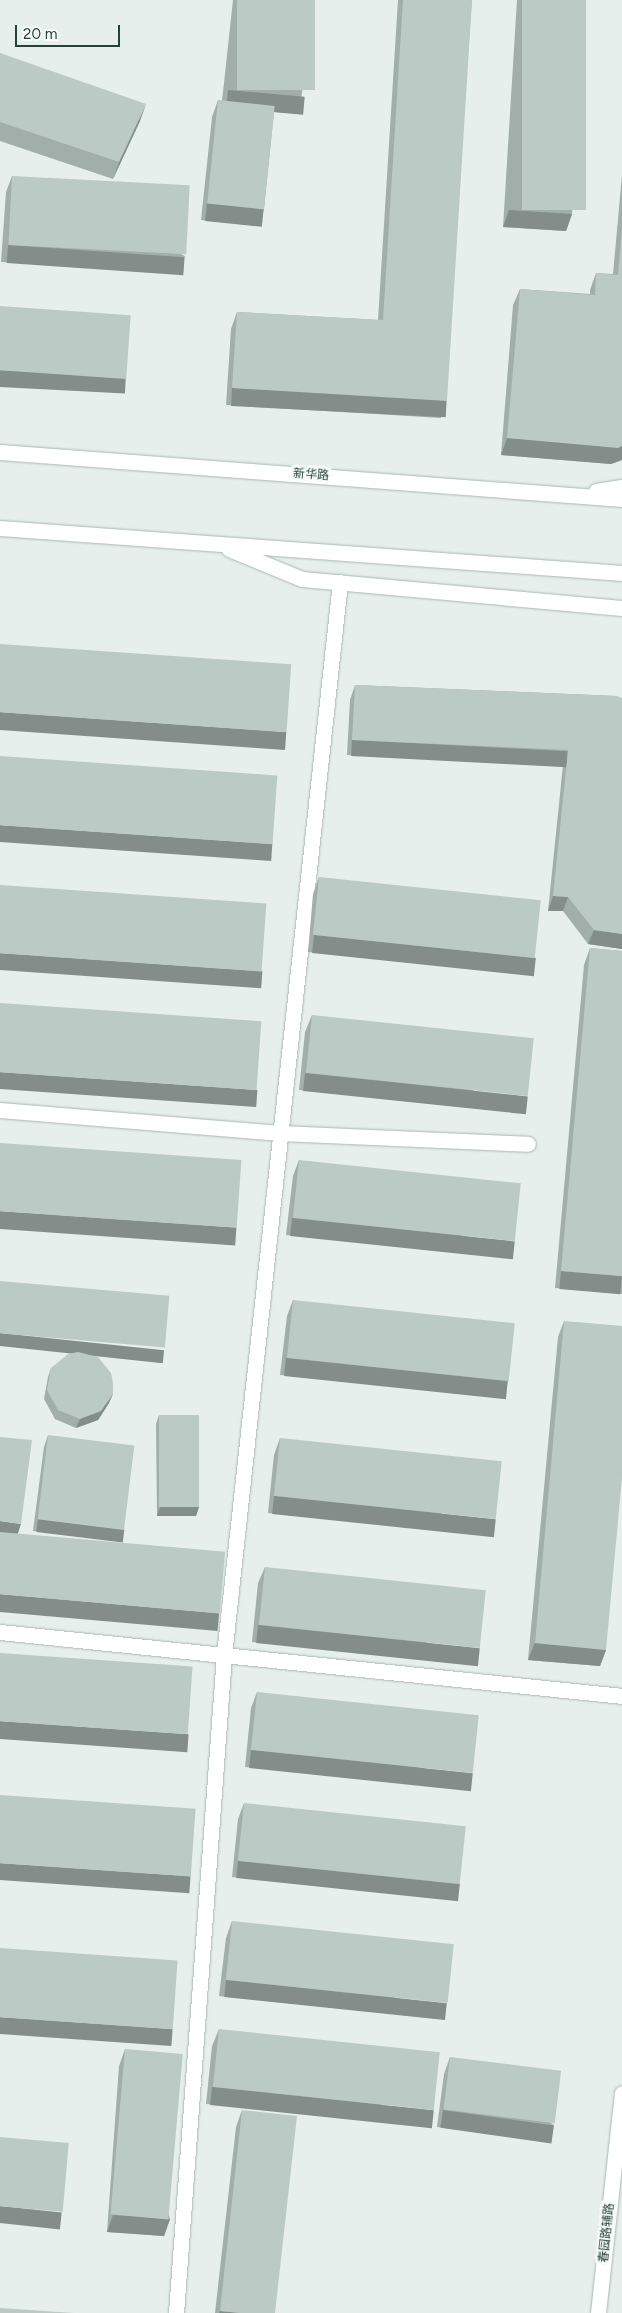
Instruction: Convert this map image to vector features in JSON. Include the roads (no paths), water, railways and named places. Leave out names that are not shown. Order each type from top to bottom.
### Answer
[{"type":"main road","name":"新华路","points":[[0,452],[622,499]]},
{"type":"main road","points":[[570,495],[622,486]]},
{"type":"main road","points":[[0,528],[622,573]]},
{"type":"main road","points":[[216,544],[302,579],[622,608]]},
{"type":"main road","points":[[176,2313],[224,1655],[340,582]]},
{"type":"main road","points":[[0,1110],[280,1133],[528,1144]]},
{"type":"main road","points":[[0,1632],[622,1696]]},
{"type":"main road","name":"春园路辅路","points":[[598,2313],[622,2093]]}]
